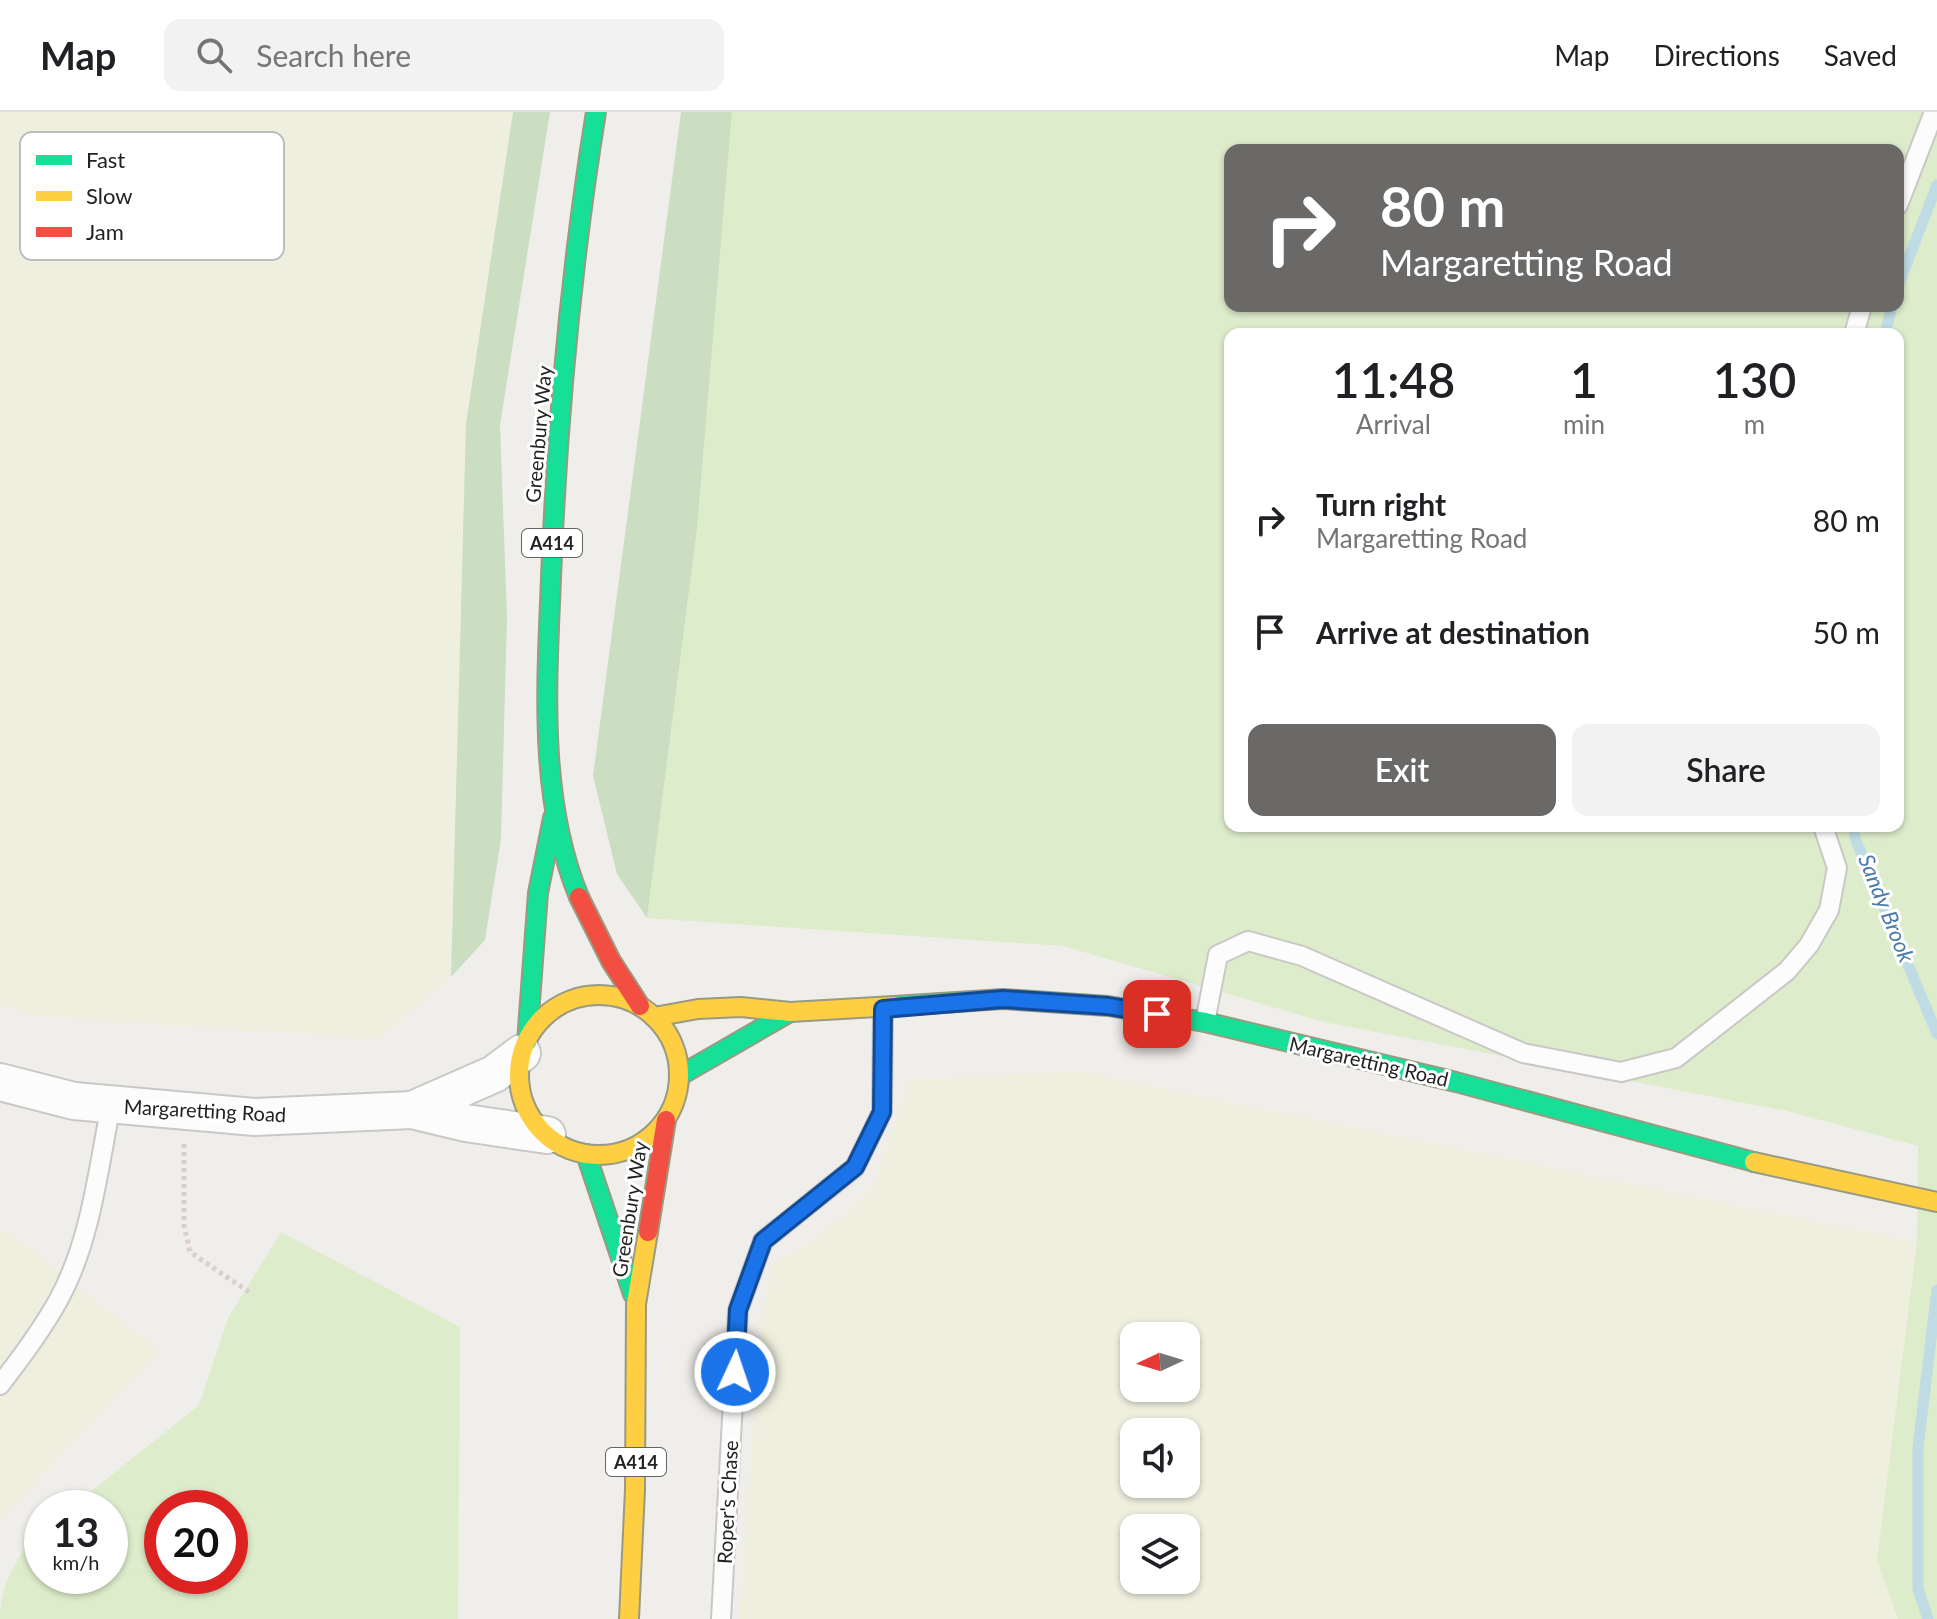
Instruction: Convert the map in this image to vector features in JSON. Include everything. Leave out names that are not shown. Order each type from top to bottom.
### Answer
[{"type":"main road","name":"Greenbury Way","points":[[596,112],[586,170],[556,455],[548,645],[555,809],[578,893],[605,957],[647,1011]]},
{"type":"main road","name":"Greenbury Way","points":[[524,1048],[538,893],[555,809]]},
{"type":"main road","points":[[597,995],[627,1000],[647,1011],[668,1034],[676,1054],[679,1076],[676,1099],[666,1120],[644,1141],[631,1148],[602,1155],[586,1154],[547,1135],[528,1112],[523,1098],[524,1048],[543,1018],[568,1001],[597,995]]},
{"type":"main road","name":"Margaretting Road","points":[[647,1011],[741,1007],[790,1012],[883,1009],[1003,999],[1108,1006],[1205,1022],[1456,1082],[1812,1177],[1937,1202]]},
{"type":"main road","name":"Margaretting Road","points":[[679,1076],[726,1046],[790,1012]]},
{"type":"main road","name":"Greenbury Way","points":[[629,1619],[635,1489],[636,1304],[666,1120]]},
{"type":"main road","name":"Greenbury Way","points":[[586,1154],[636,1304]]},
{"type":"street","name":"Margaretting Road","points":[[412,1110],[494,1074],[524,1048]]},
{"type":"street","name":"Margaretting Road","points":[[0,1082],[74,1101],[111,1105],[255,1117],[412,1110],[547,1135]]},
{"type":"lane","points":[[1904,190],[1934,112]]},
{"type":"lane","points":[[1205,1022],[1218,955],[1248,941],[1302,956],[1523,1053],[1621,1072],[1676,1058],[1726,1015],[1787,971],[1809,945],[1829,910],[1837,868],[1825,832]]},
{"type":"lane","name":"Roper's Chase","points":[[721,1619],[738,1310],[763,1241],[855,1167],[882,1112],[883,1009]]},
{"type":"lane","points":[[0,1385],[59,1299],[74,1265],[86,1228],[111,1105]]},
{"type":"path","points":[[184,1111],[184,1225],[190,1252],[209,1268],[249,1292]]},
{"type":"green space","points":[[0,112],[512,112],[466,432],[451,977],[379,1039],[33,1016],[0,1006]]},
{"type":"green space","points":[[513,112],[550,112],[500,425],[507,617],[501,839],[485,940],[451,977],[466,424]]},
{"type":"green space","points":[[681,112],[732,112],[697,529],[647,918],[617,874],[593,776]]},
{"type":"green space","points":[[732,112],[1937,112],[1937,1619],[1898,1619],[1877,1560],[1917,1242],[1918,1146],[1787,1111],[1324,1022],[1063,946],[647,918],[697,529]]},
{"type":"green space","points":[[1080,1071],[1917,1242],[1883,1557],[1904,1619],[739,1619],[761,1316],[773,1263],[816,1240],[873,1187],[910,1079]]},
{"type":"green space","points":[[0,1229],[10,1233],[160,1351],[28,1490],[24,1490],[24,1495],[0,1520]]},
{"type":"green space","points":[[281,1232],[460,1327],[458,1619],[0,1619],[3,1594],[24,1551],[24,1594],[128,1594],[128,1490],[93,1490],[199,1405],[228,1318]]},
{"type":"waterway","name":"Sandy Brook","points":[[1904,270],[1937,185]]},
{"type":"waterway","name":"Sandy Brook","points":[[1886,328],[1890,312]]},
{"type":"waterway","name":"Sandy Brook","points":[[1854,832],[1937,1034]]},
{"type":"waterway","name":"Sandy Brook","points":[[1928,1619],[1918,1589],[1918,1447],[1937,1290]]},
{"type":"traffic: fast","points":[[579,897],[557,820],[551,780],[547,699],[557,461],[566,345],[596,112]]},
{"type":"traffic: fast","points":[[527,1042],[538,893],[553,818]]},
{"type":"traffic: fast","points":[[894,1006],[1003,999],[1108,1006],[1205,1022],[1456,1082],[1754,1162]]},
{"type":"traffic: fast","points":[[679,1076],[790,1012]]},
{"type":"traffic: fast","points":[[586,1154],[633,1294]]},
{"type":"traffic: slow","points":[[599,995],[629,1001],[655,1019],[673,1045],[679,1075],[673,1105],[655,1131],[629,1149],[599,1155],[569,1149],[543,1131],[525,1105],[519,1075],[525,1045],[543,1019],[569,1001],[599,995]]},
{"type":"traffic: slow","points":[[654,1017],[698,1009],[741,1007],[790,1012],[894,1006]]},
{"type":"traffic: slow","points":[[1754,1162],[1937,1202]]},
{"type":"traffic: slow","points":[[629,1619],[635,1489],[636,1304],[648,1232]]},
{"type":"traffic: jam","points":[[579,897],[611,961],[640,1006]]},
{"type":"traffic: jam","points":[[648,1232],[666,1120]]},
{"type":"route","points":[[735,1372],[738,1310],[763,1241],[855,1167],[882,1112],[883,1009],[1003,999],[1108,1006],[1157,1014]]}]
